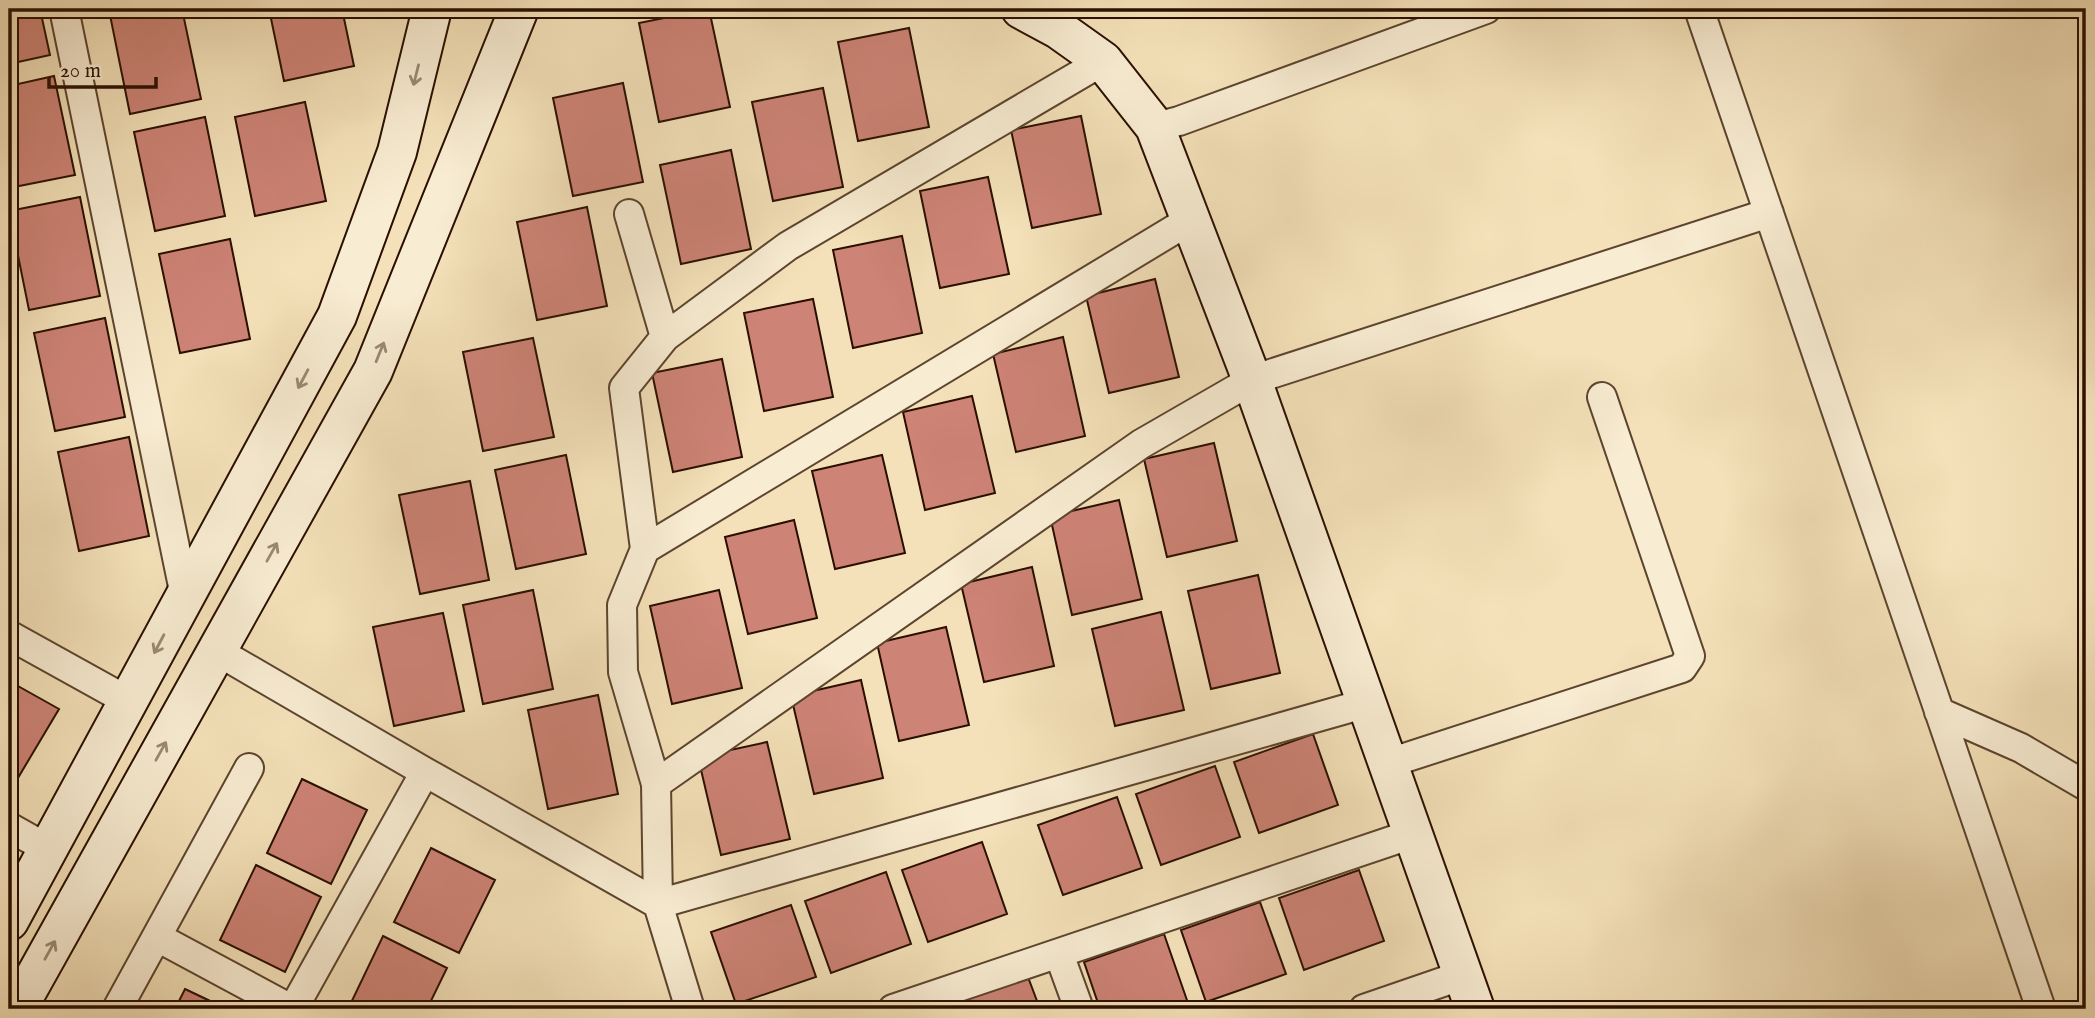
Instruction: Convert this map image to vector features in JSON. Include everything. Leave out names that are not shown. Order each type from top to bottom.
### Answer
[{"type":"main road","points":[[9,921],[337,316],[397,152],[432,9]]},
{"type":"main road","points":[[17,1009],[373,371],[519,9]]},
{"type":"main road","points":[[1021,9],[1058,29],[1103,61],[1155,127],[1252,380],[1415,833],[1469,992]]},
{"type":"street","points":[[64,9],[185,596]]},
{"type":"street","points":[[1155,127],[1179,121],[1486,9]]},
{"type":"street","points":[[1699,9],[2041,1009]]},
{"type":"street","points":[[690,1009],[658,904],[656,784],[623,672],[622,605],[645,550],[624,388],[665,337],[788,246],[1103,61]]},
{"type":"street","points":[[656,784],[1142,444],[1252,380],[1769,213]]},
{"type":"street","points":[[629,214],[665,337]]},
{"type":"street","points":[[645,550],[1190,220]]},
{"type":"street","points":[[1389,763],[1682,667],[1690,656],[1602,397]]},
{"type":"street","points":[[9,635],[128,701]]},
{"type":"street","points":[[217,651],[658,904],[1367,703]]},
{"type":"street","points":[[1939,712],[2021,748],[2086,786]]},
{"type":"street","points":[[117,1009],[249,768]]},
{"type":"street","points":[[157,937],[292,1009],[425,772]]},
{"type":"street","points":[[9,827],[48,849]]},
{"type":"street","points":[[893,1009],[1415,833]]},
{"type":"street","points":[[1059,954],[1079,1009]]},
{"type":"street","points":[[1364,1009],[1469,992]]},
{"type":"building","points":[[9,9],[40,9],[50,55],[9,64]]},
{"type":"building","points":[[139,9],[182,9],[201,99],[130,114],[110,15]]},
{"type":"building","points":[[269,9],[342,9],[354,66],[284,81]]},
{"type":"building","points":[[709,9],[730,107],[659,122],[639,23]]},
{"type":"building","points":[[909,28],[929,127],[858,141],[838,42]]},
{"type":"building","points":[[54,76],[75,175],[9,188],[9,86]]},
{"type":"building","points":[[623,83],[643,182],[573,196],[553,98]]},
{"type":"building","points":[[823,88],[843,187],[773,201],[752,102]]},
{"type":"building","points":[[305,102],[326,201],[255,216],[235,117]]},
{"type":"building","points":[[1081,116],[1101,214],[1032,228],[1011,130]]},
{"type":"building","points":[[205,117],[225,216],[155,231],[134,132]]},
{"type":"building","points":[[731,150],[751,249],[681,264],[660,165]]},
{"type":"building","points":[[988,177],[1009,274],[940,288],[920,191]]},
{"type":"building","points":[[80,197],[100,296],[29,310],[9,211]]},
{"type":"building","points":[[587,207],[607,306],[537,320],[517,222]]},
{"type":"building","points":[[902,236],[922,333],[853,348],[833,250]]},
{"type":"building","points":[[230,239],[250,339],[180,353],[159,254]]},
{"type":"building","points":[[1155,279],[1179,377],[1109,393],[1086,296]]},
{"type":"building","points":[[813,299],[833,397],[764,411],[744,313]]},
{"type":"building","points":[[105,318],[125,417],[55,431],[34,333]]},
{"type":"building","points":[[1063,337],[1085,436],[1016,452],[993,354]]},
{"type":"building","points":[[533,338],[554,437],[483,451],[463,352]]},
{"type":"building","points":[[722,359],[742,457],[673,472],[652,373]]},
{"type":"building","points":[[972,396],[995,493],[925,510],[903,412]]},
{"type":"building","points":[[129,437],[149,536],[79,551],[58,452]]},
{"type":"building","points":[[1214,443],[1237,541],[1167,557],[1144,459]]},
{"type":"building","points":[[566,455],[586,554],[516,569],[495,470]]},
{"type":"building","points":[[882,455],[905,553],[835,569],[812,471]]},
{"type":"building","points":[[470,481],[489,580],[420,594],[399,495]]},
{"type":"building","points":[[1119,500],[1142,599],[1072,615],[1050,516]]},
{"type":"building","points":[[794,520],[817,618],[748,634],[725,537]]},
{"type":"building","points":[[1032,567],[1054,666],[984,682],[961,584]]},
{"type":"building","points":[[1258,575],[1280,673],[1211,689],[1188,591]]},
{"type":"building","points":[[533,590],[553,689],[483,704],[463,605]]},
{"type":"building","points":[[719,590],[742,688],[672,704],[650,606]]},
{"type":"building","points":[[1161,612],[1184,710],[1115,726],[1092,629]]},
{"type":"building","points":[[443,613],[464,711],[394,726],[373,627]]},
{"type":"building","points":[[946,627],[969,725],[899,741],[877,643]]},
{"type":"building","points":[[861,680],[883,778],[814,794],[791,696]]},
{"type":"building","points":[[9,681],[59,709],[9,793]]},
{"type":"building","points":[[598,695],[618,794],[548,809],[528,710]]},
{"type":"building","points":[[1313,734],[1338,805],[1259,833],[1234,762]]},
{"type":"building","points":[[767,742],[790,839],[721,855],[698,757]]},
{"type":"building","points":[[1215,766],[1240,837],[1161,865],[1136,794]]},
{"type":"building","points":[[302,779],[367,810],[331,884],[267,853]]},
{"type":"building","points":[[1117,797],[1142,868],[1063,895],[1038,825]]},
{"type":"building","points":[[982,842],[1007,914],[928,942],[902,870]]},
{"type":"building","points":[[431,848],[495,880],[459,953],[394,922]]},
{"type":"building","points":[[256,865],[321,897],[285,972],[220,940]]},
{"type":"building","points":[[1359,870],[1384,941],[1304,970],[1279,898]]},
{"type":"building","points":[[886,872],[911,944],[831,973],[805,901]]},
{"type":"building","points":[[1260,902],[1286,974],[1206,1002],[1181,930]]},
{"type":"building","points":[[791,905],[816,977],[736,1004],[711,932]]},
{"type":"building","points":[[1164,934],[1189,1006],[1179,1009],[1100,1009],[1084,962]]},
{"type":"building","points":[[383,936],[447,968],[427,1009],[348,1009]]},
{"type":"building","points":[[1028,977],[1040,1009],[950,1009],[949,1005]]},
{"type":"building","points":[[185,989],[227,1009],[175,1009]]}]
